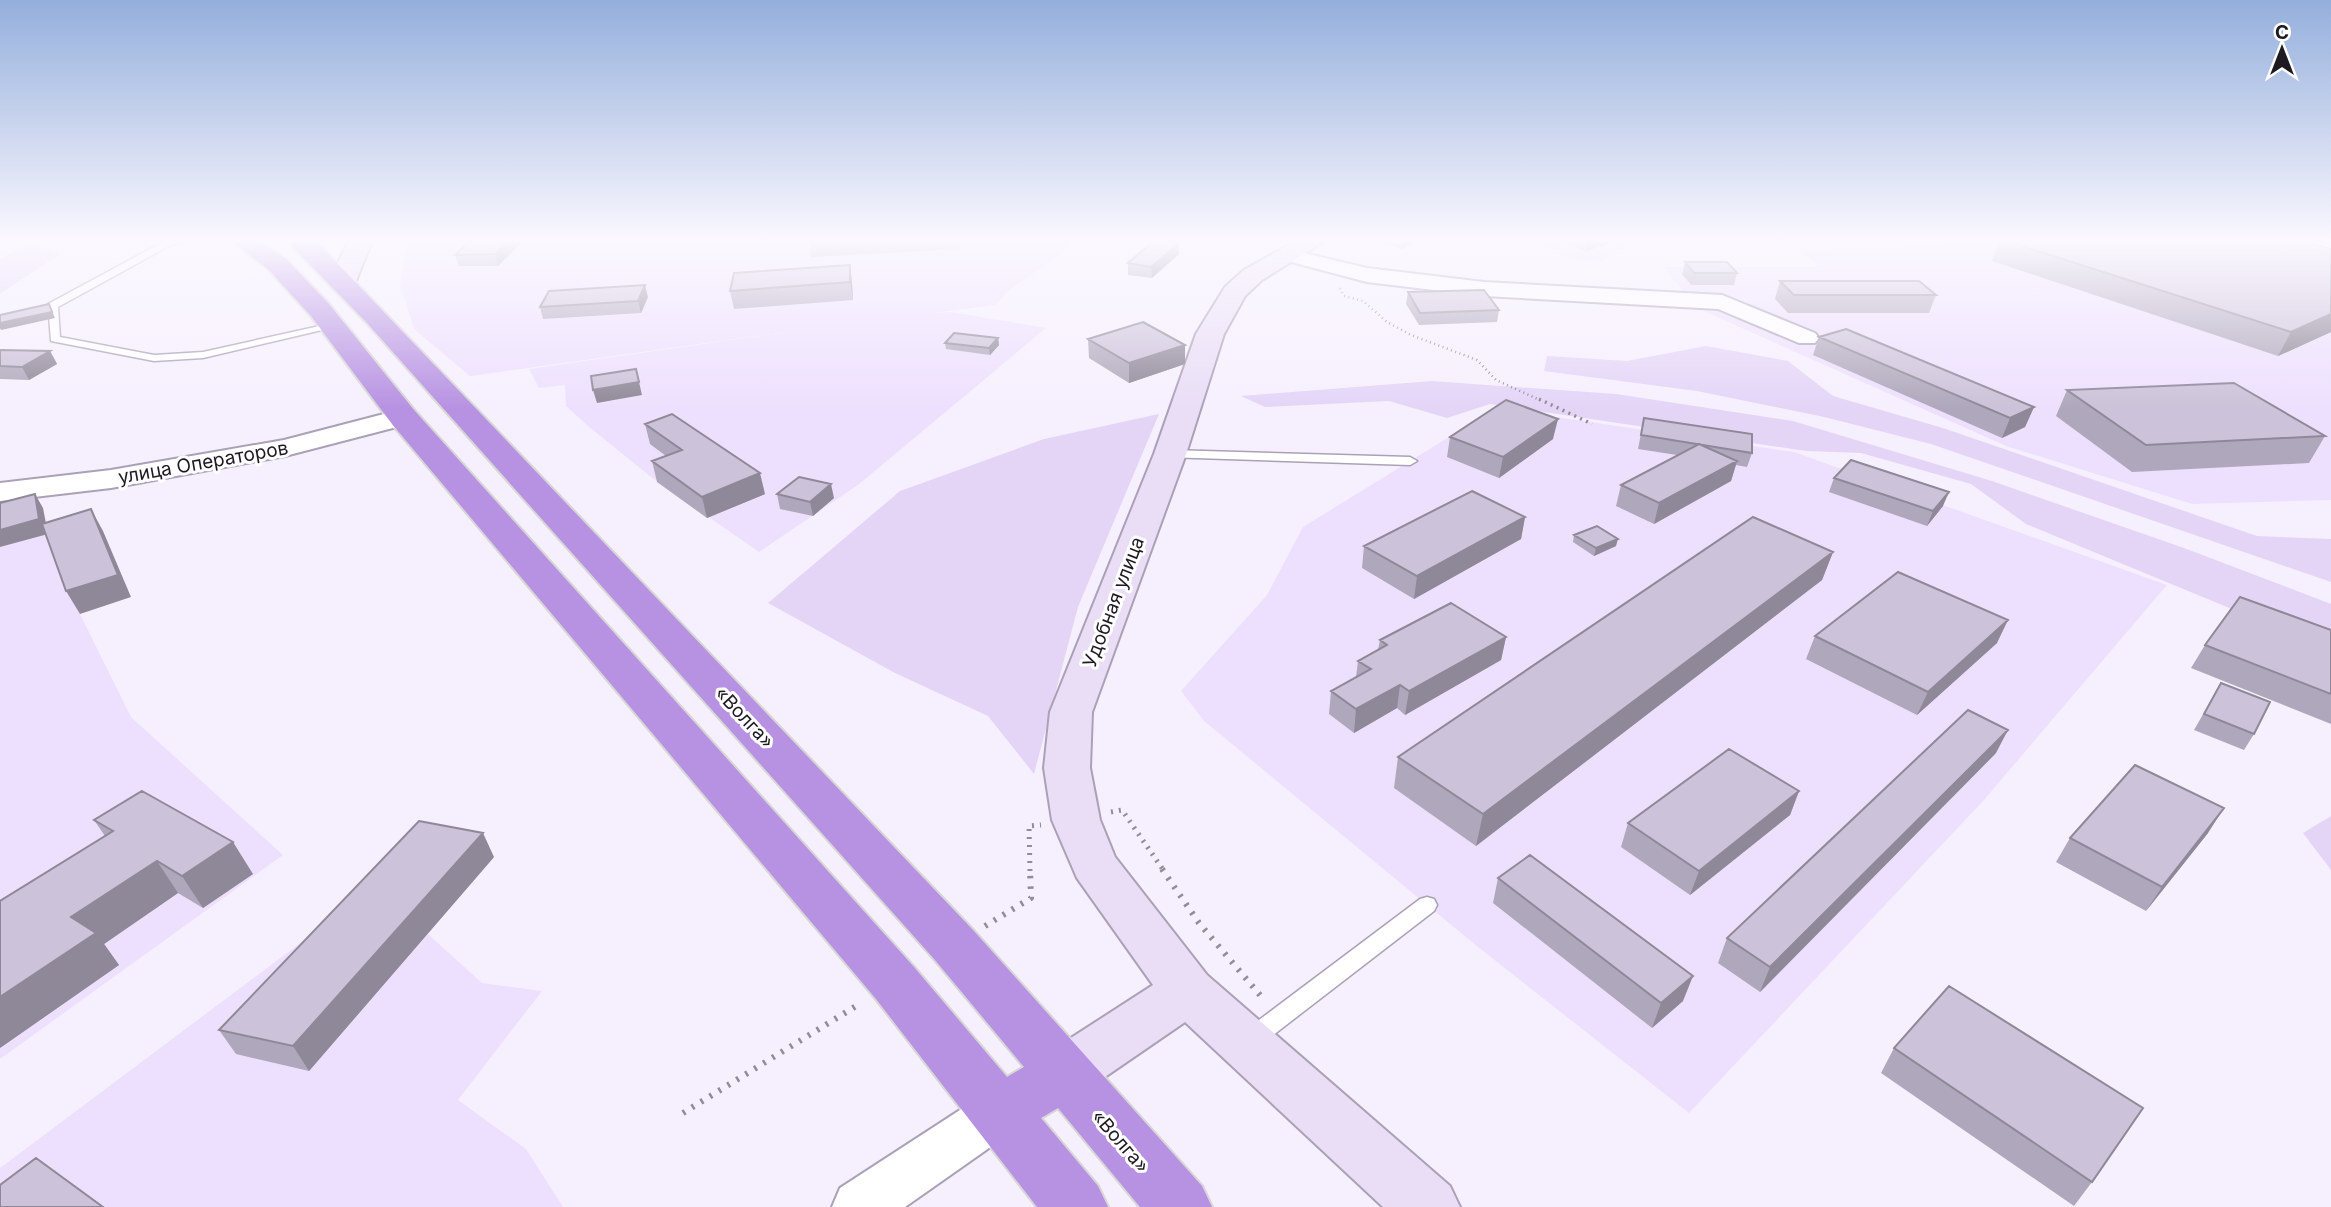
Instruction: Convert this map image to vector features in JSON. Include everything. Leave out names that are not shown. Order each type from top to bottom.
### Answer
[{"type":"highway","points":[[305,295],[333,326],[403,417],[895,983],[1076,1207]]},
{"type":"highway","name":"«Волга»","points":[[353,295],[954,945],[1180,1207]]},
{"type":"highway","points":[[998,1113],[1063,1074]]},
{"type":"main road","name":"Удобная улица","points":[[1232,295],[1209,334],[1170,454],[1071,712],[1067,768],[1076,820],[1094,865],[1188,991],[1428,1207]]},
{"type":"main road","points":[[1063,1074],[1188,991]]},
{"type":"street","points":[[1600,295],[1722,302],[1807,338]]},
{"type":"street","name":"улица Операторов","points":[[0,492],[111,479],[285,448],[403,417]]},
{"type":"street","points":[[859,1207],[998,1113]]},
{"type":"lane","points":[[71,295],[52,306],[55,339],[154,358],[203,355],[333,326]]},
{"type":"lane","points":[[1170,454],[1410,461]]},
{"type":"lane","points":[[1246,1043],[1427,905]]},
{"type":"path","points":[[1344,295],[1363,301],[1387,322],[1434,346],[1477,360],[1496,380],[1592,424]]},
{"type":"shaded area","points":[[404,295],[1004,295],[995,305],[934,313],[951,312],[1046,328],[858,485],[759,552],[651,477],[588,426],[566,406],[565,385],[539,388],[529,369],[815,328],[470,376],[414,329]]},
{"type":"shaded area","points":[[1686,295],[2331,295],[2331,500],[2192,504],[2006,446],[1697,308]]},
{"type":"shaded area","points":[[1706,346],[1788,361],[1833,396],[1943,428],[2257,536],[2331,539],[2331,582],[1931,444],[1824,417],[1697,391],[1544,371],[1547,356],[1627,361]]},
{"type":"shaded area","points":[[1432,381],[1616,394],[1793,421],[1992,481],[2184,548],[2331,604],[2331,650],[2026,524],[1971,484],[1861,453],[1806,451],[1490,404],[1447,418],[1389,401],[1265,407],[1241,396]]},
{"type":"shaded area","points":[[1496,408],[1794,452],[2167,585],[1984,800],[1689,1113],[1478,947],[1204,721],[1181,691],[1267,595],[1303,527]]},
{"type":"shaded area","points":[[1159,414],[1078,607],[1034,774],[988,716],[895,673],[768,603],[900,491],[1044,439]]},
{"type":"shaded area","points":[[43,508],[48,533],[80,614],[131,717],[283,855],[0,1059],[0,518]]},
{"type":"shaded area","points":[[2331,816],[2331,870],[2303,833]]},
{"type":"shaded area","points":[[431,845],[494,857],[428,934],[482,983],[542,991],[458,1100],[526,1149],[563,1207],[0,1207],[0,1168]]},
{"type":"building","points":[[547,295],[640,295],[638,301],[540,307]]},
{"type":"building","points":[[1410,295],[1488,295],[1499,310],[1420,313]]},
{"type":"building","points":[[2176,295],[2331,295],[2331,314],[2291,332]]},
{"type":"building","points":[[49,304],[52,312],[0,323],[0,315]]},
{"type":"building","points":[[1143,322],[1185,345],[1129,363],[1088,339]]},
{"type":"building","points":[[1846,329],[2034,407],[2010,418],[1819,337]]},
{"type":"building","points":[[954,333],[998,338],[989,348],[945,343]]},
{"type":"building","points":[[0,350],[50,351],[22,367],[0,366]]},
{"type":"building","points":[[636,369],[639,382],[593,390],[591,376]]},
{"type":"building","points":[[2234,383],[2325,436],[2146,445],[2067,390]]},
{"type":"building","points":[[1506,400],[1558,419],[1503,457],[1450,437]]},
{"type":"building","points":[[672,414],[760,473],[702,497],[652,461],[682,450],[645,424]]},
{"type":"building","points":[[1644,418],[1752,434],[1752,453],[1641,435]]},
{"type":"building","points":[[1699,444],[1737,461],[1659,503],[1621,485]]},
{"type":"building","points":[[1851,460],[1949,492],[1933,511],[1834,478]]},
{"type":"building","points":[[799,477],[831,484],[810,502],[777,494]]},
{"type":"building","points":[[1472,491],[1525,517],[1417,576],[1364,546]]},
{"type":"building","points":[[35,494],[39,519],[0,530],[0,503]]},
{"type":"building","points":[[91,509],[118,575],[66,591],[42,524]]},
{"type":"building","points":[[1753,517],[1833,552],[1483,814],[1398,757]]},
{"type":"building","points":[[1597,526],[1618,539],[1596,548],[1574,535]]},
{"type":"building","points":[[1898,572],[2008,620],[1928,692],[1815,636]]},
{"type":"building","points":[[2240,597],[2331,630],[2331,694],[2205,645]]},
{"type":"building","points":[[1451,603],[1506,637],[1409,691],[1400,685],[1356,709],[1331,691],[1371,669],[1358,661],[1387,645],[1380,640]]},
{"type":"building","points":[[2221,683],[2270,702],[2254,734],[2204,714]]},
{"type":"building","points":[[1968,710],[2008,730],[1770,967],[1727,938]]},
{"type":"building","points":[[1729,749],[1799,791],[1699,871],[1628,823]]},
{"type":"building","points":[[2135,765],[2224,808],[2162,887],[2070,838]]},
{"type":"building","points":[[142,791],[233,842],[182,876],[157,861],[71,917],[96,933],[0,997],[0,901],[113,831],[94,820]]},
{"type":"building","points":[[419,821],[483,833],[293,1046],[219,1030]]},
{"type":"building","points":[[1530,855],[1693,976],[1661,1003],[1498,878]]},
{"type":"building","points":[[1949,986],[2143,1108],[2092,1182],[1894,1048]]},
{"type":"building","points":[[36,1158],[103,1207],[0,1207],[0,1185]]}]
